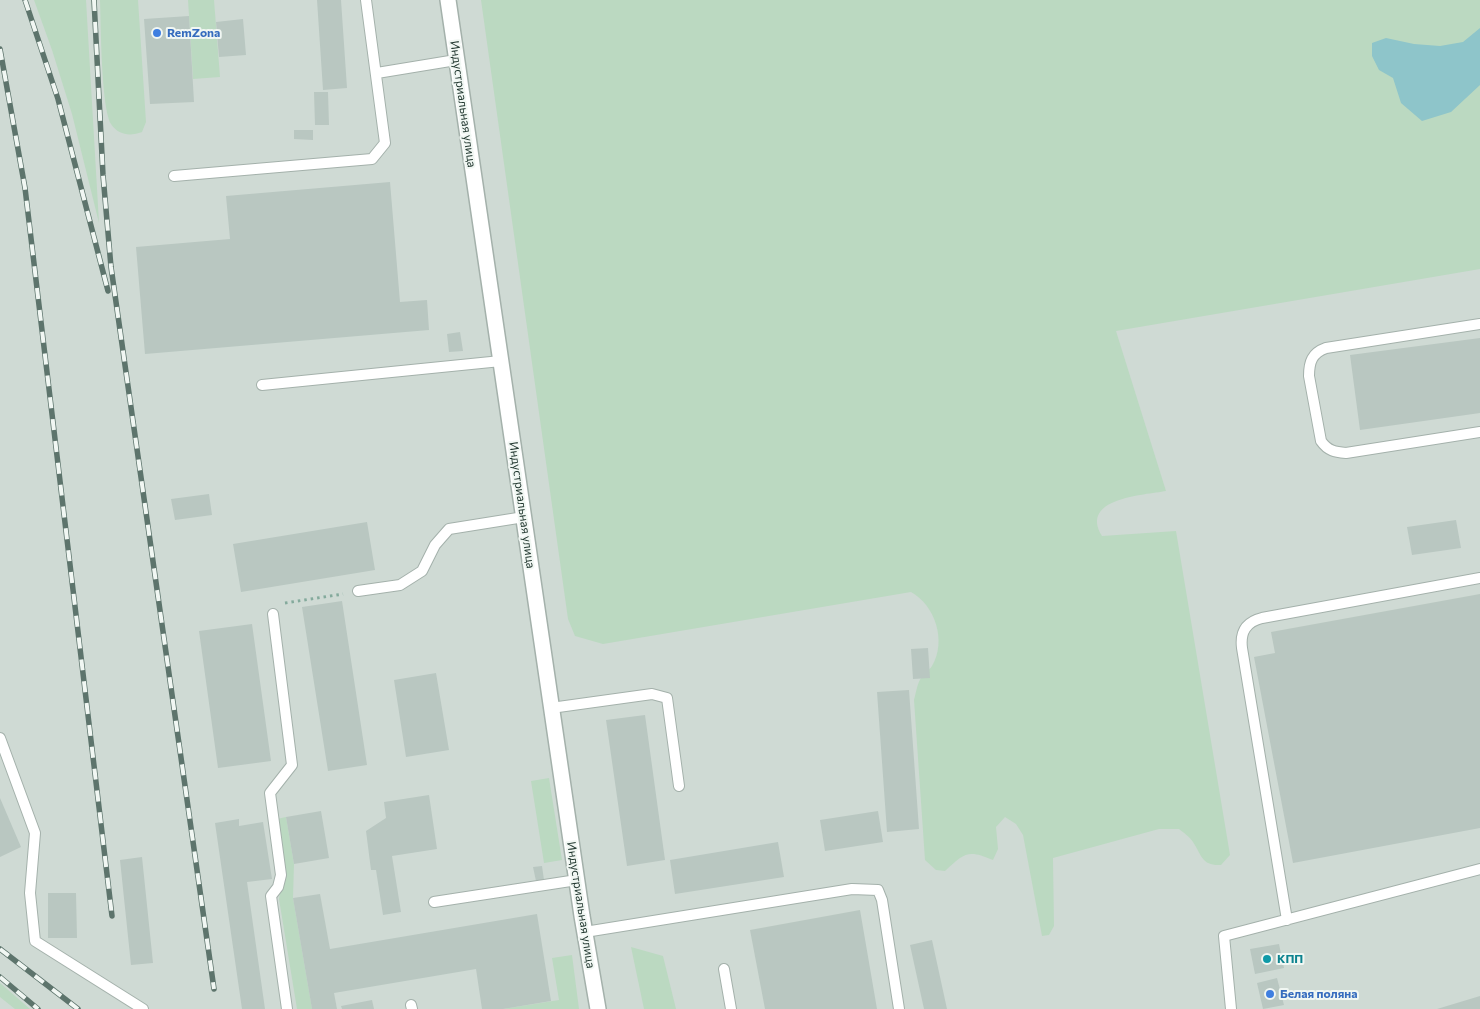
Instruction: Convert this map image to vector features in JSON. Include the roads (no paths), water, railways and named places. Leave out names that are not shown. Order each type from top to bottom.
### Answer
[{"type":"street","name":"Индустриальная улица","points":[[448,0],[577,880],[598,1009]]},
{"type":"lane","points":[[174,176],[372,159],[385,143],[366,0]]},
{"type":"lane","points":[[377,73],[456,60]]},
{"type":"lane","points":[[1480,324],[1326,348],[1313,355],[1309,370],[1321,441],[1326,448],[1335,452],[1346,453],[1480,432]]},
{"type":"lane","points":[[262,385],[501,361]]},
{"type":"lane","points":[[358,591],[400,585],[422,571],[435,545],[448,529],[524,517]]},
{"type":"lane","points":[[1287,920],[1242,648],[1241,637],[1244,630],[1255,620],[1262,618],[1480,578]]},
{"type":"lane","points":[[273,614],[292,765],[270,793],[281,874],[278,886],[271,896],[287,1009]]},
{"type":"lane","points":[[552,708],[652,694],[668,698],[679,786]]},
{"type":"lane","points":[[0,738],[35,833],[30,893],[35,942],[143,1009]]},
{"type":"lane","points":[[1231,1009],[1224,936],[1480,869]]},
{"type":"lane","points":[[434,902],[577,880]]},
{"type":"lane","points":[[585,932],[852,890],[878,890],[882,900],[899,1009]]},
{"type":"lane","points":[[724,969],[731,1009]]},
{"type":"water","points":[[1480,28],[1480,85],[1451,112],[1422,121],[1401,103],[1393,78],[1379,70],[1372,56],[1372,43],[1386,38],[1414,44],[1440,46],[1463,42]]},
{"type":"railway","points":[[25,0],[58,99],[108,291]]},
{"type":"railway","points":[[94,0],[103,175],[111,267],[214,989]]},
{"type":"railway","points":[[0,49],[25,188],[112,916]]},
{"type":"railway","points":[[0,949],[78,1009]]},
{"type":"railway","points":[[0,977],[38,1009]]},
{"type":"place","name":"RemZona","points":[[157,33]]},
{"type":"place","name":"КПП","points":[[1267,959]]},
{"type":"place","name":"Белая поляна","points":[[1270,994]]}]
